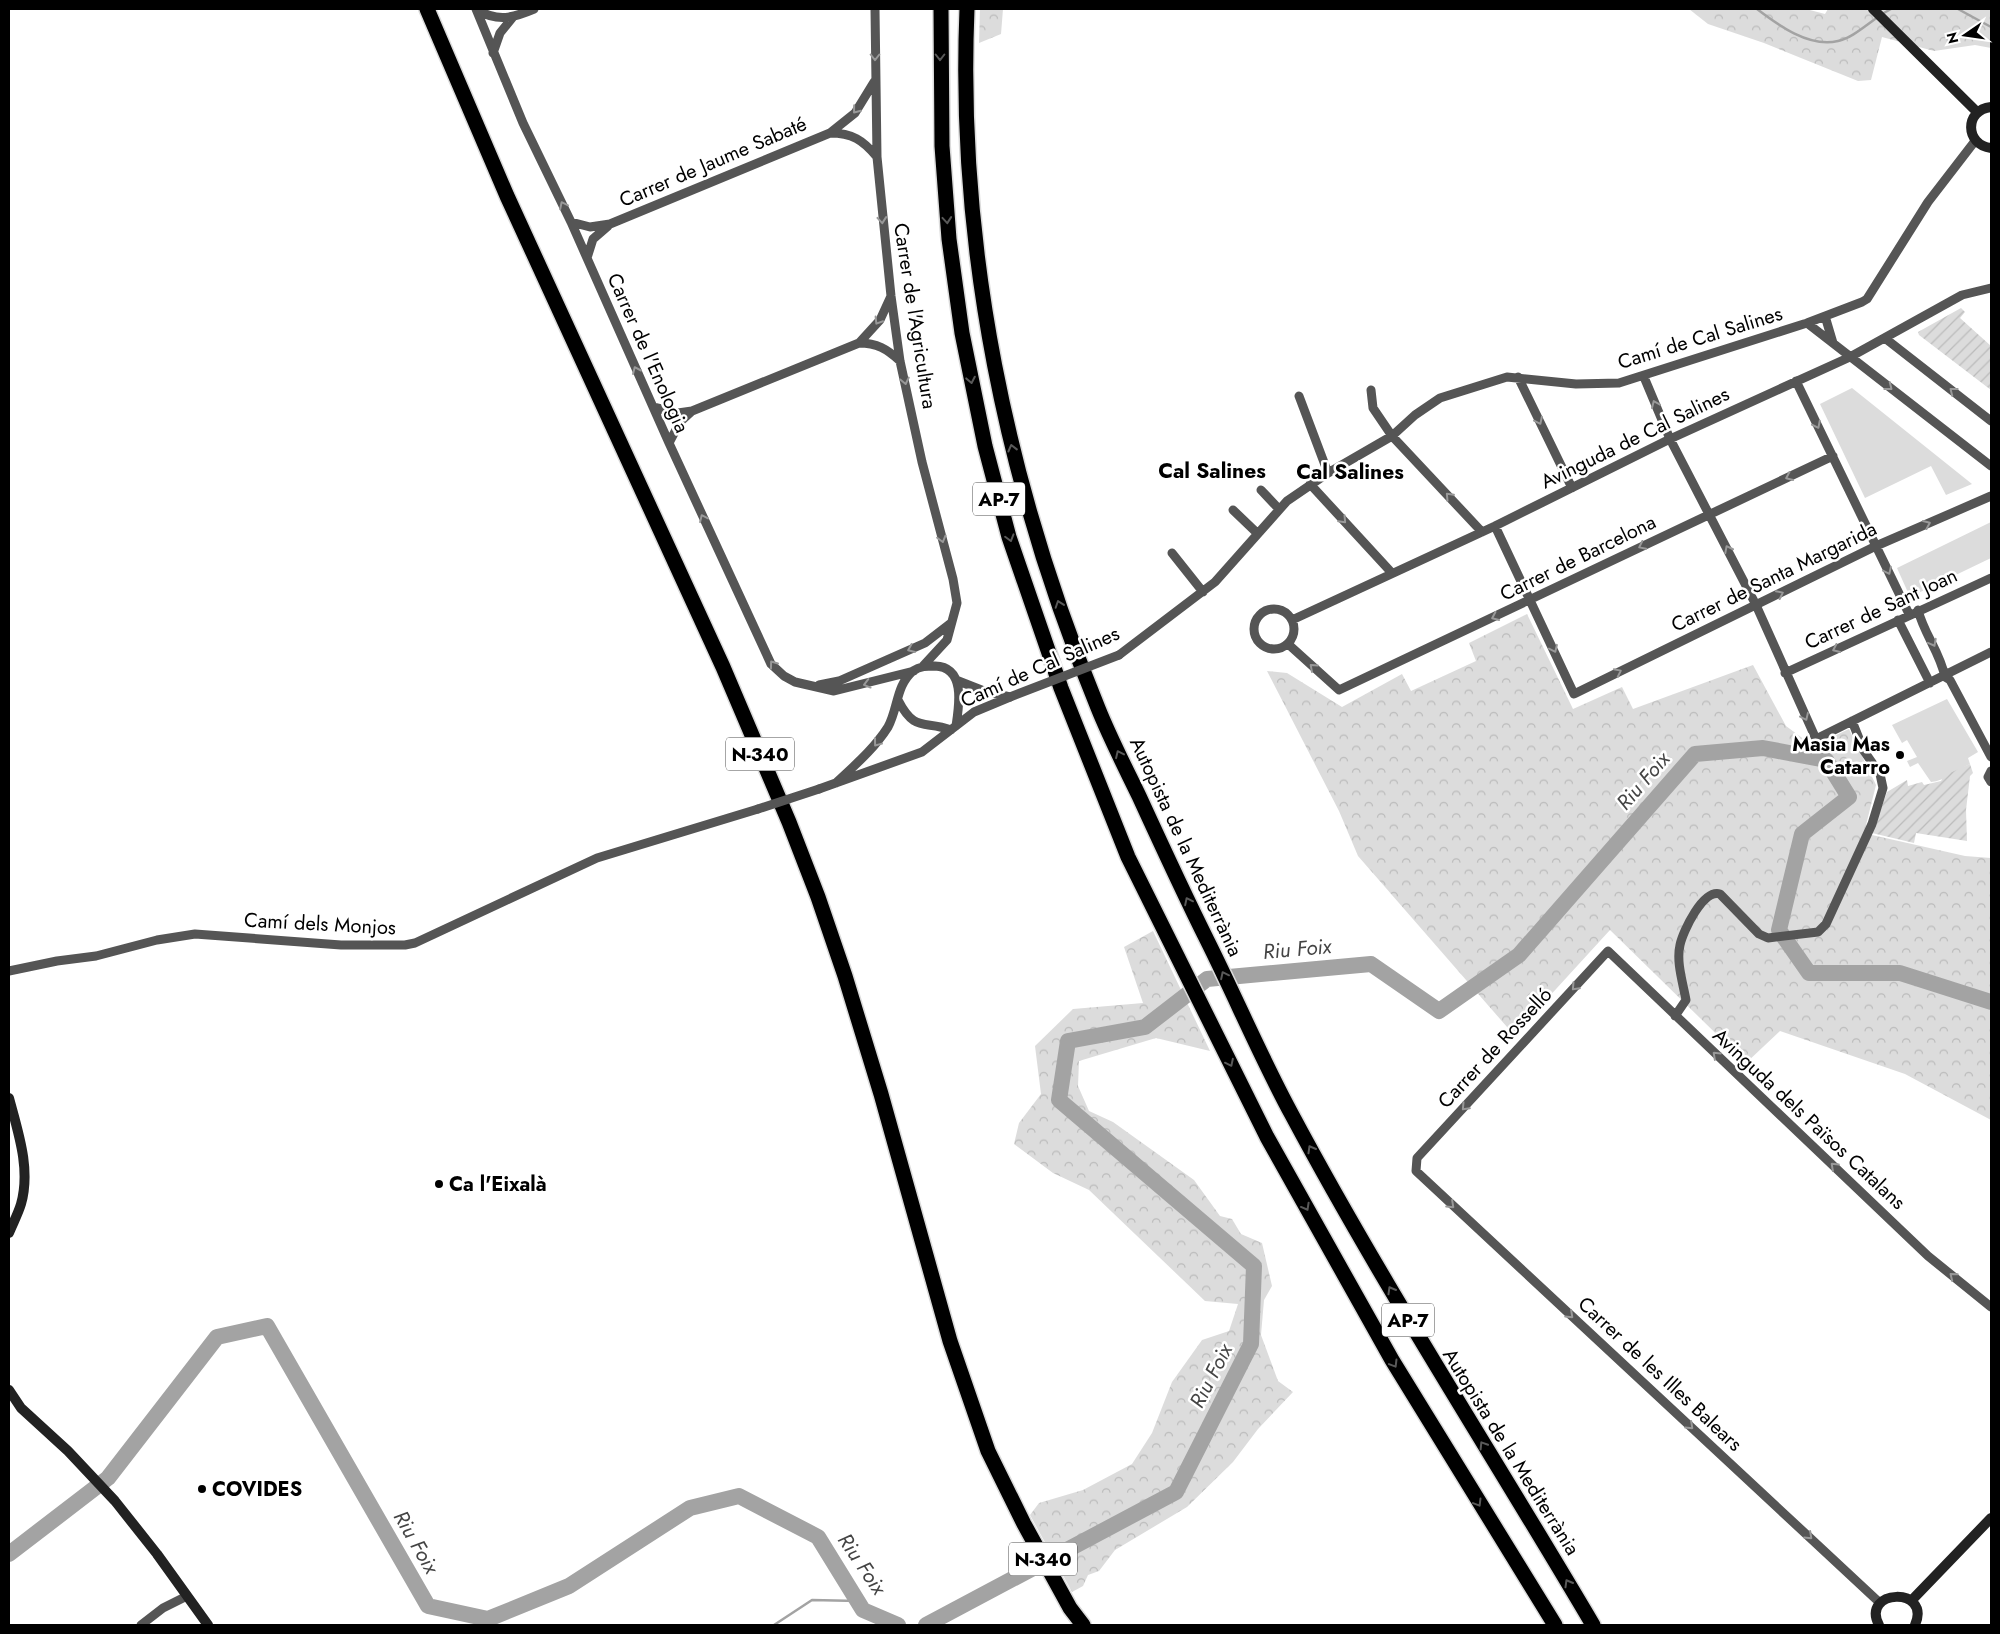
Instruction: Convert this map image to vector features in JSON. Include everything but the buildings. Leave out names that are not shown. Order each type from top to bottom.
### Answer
[{"type":"highway","name":"N-340","points":[[427,9],[507,196],[723,667],[792,830],[818,897],[844,976],[881,1094],[950,1341],[988,1451],[1061,1593],[1083,1625]]},
{"type":"highway","name":"AP-7","points":[[941,9],[942,146],[949,239],[962,333],[985,446],[1021,573],[1061,688],[1128,857],[1267,1137],[1392,1360],[1555,1625]]},
{"type":"highway","name":"Autopista de la Mediterrània","points":[[967,9],[967,112],[977,250],[991,348],[1019,474],[1059,605],[1100,712],[1291,1113],[1420,1343],[1593,1625]]},
{"type":"main road","points":[[1873,9],[1977,112]]},
{"type":"main road","points":[[1991,107],[1977,112],[1970,129],[1975,141],[1991,148]]},
{"type":"main road","points":[[9,1098],[20,1139],[24,1163],[24,1186],[21,1204],[9,1233]]},
{"type":"main road","points":[[9,1390],[21,1408],[68,1451],[115,1501],[157,1554],[208,1625]]},
{"type":"main road","points":[[1911,1601],[1991,1518]]},
{"type":"main road","points":[[1879,1625],[1876,1612],[1880,1603],[1890,1597],[1901,1596],[1911,1601],[1917,1611],[1915,1625]]},
{"type":"street","points":[[476,10],[494,18],[514,17],[534,9]]},
{"type":"street","name":"Carrer de l'Agricultura","points":[[875,9],[874,82],[877,157],[891,296],[900,361],[922,462],[953,579],[957,603],[948,640],[923,666]]},
{"type":"street","name":"Carrer de l'Enologia","points":[[476,10],[523,123],[571,222],[653,408],[771,664],[789,679],[834,691],[914,671]]},
{"type":"street","points":[[493,54],[500,33],[514,17]]},
{"type":"street","name":"Carrer de Jaume Sabaté","points":[[571,222],[590,227],[610,224],[830,133],[855,113],[874,82]]},
{"type":"street","name":"Carrer de Jaume Sabaté","points":[[830,133],[844,133],[856,136],[866,143],[877,157]]},
{"type":"street","name":"Camí de Cal Salines","points":[[758,810],[922,752],[974,712],[1119,655],[1202,592],[1226,570],[1278,508],[1310,484],[1392,436],[1415,414],[1440,398],[1496,378],[1518,377],[1576,384],[1603,384],[1644,377],[1807,323],[1867,299],[1928,202],[1975,141]]},
{"type":"street","name":"Carrer de Jaume Sabaté","points":[[587,258],[593,239],[610,224]]},
{"type":"street","name":"Avinguda de Cal Salines","points":[[1292,620],[1391,572],[1482,532],[1670,439],[1850,357],[1886,339],[1962,295],[1990,289]]},
{"type":"street","points":[[859,343],[880,320],[891,296]]},
{"type":"street","points":[[1825,316],[1833,343]]},
{"type":"street","points":[[1807,323],[1991,466]]},
{"type":"street","points":[[1886,339],[1991,421]]},
{"type":"street","points":[[653,408],[678,413],[692,411],[859,343],[873,343],[881,346],[900,361]]},
{"type":"street","points":[[1518,377],[1572,488]]},
{"type":"street","points":[[1644,377],[1670,439],[1710,513],[1756,606],[1816,739],[1945,677],[1991,652]]},
{"type":"street","points":[[1796,381],[1909,614]]},
{"type":"street","points":[[1371,390],[1373,408],[1392,436],[1482,532]]},
{"type":"street","points":[[1299,396],[1328,473]]},
{"type":"street","points":[[669,443],[680,422],[692,411]]},
{"type":"street","name":"Carrer de Barcelona","points":[[1288,644],[1339,690],[1833,456]]},
{"type":"street","points":[[1310,484],[1391,572]]},
{"type":"street","points":[[1261,490],[1278,508]]},
{"type":"street","name":"Carrer de Santa Margarida","points":[[1531,600],[1574,694],[1876,546],[1991,496]]},
{"type":"street","points":[[1233,510],[1257,533]]},
{"type":"street","points":[[1494,526],[1531,600]]},
{"type":"street","points":[[1172,552],[1202,592]]},
{"type":"street","name":"Carrer de Sant Joan","points":[[1785,673],[1909,614],[1991,578]]},
{"type":"street","points":[[1272,609],[1280,610],[1292,620],[1294,628],[1293,637],[1288,644],[1280,649],[1262,646],[1256,639],[1255,623],[1258,616],[1272,609]]},
{"type":"street","points":[[1918,610],[1920,619],[1942,660],[1945,677],[1950,680],[1991,757]]},
{"type":"street","points":[[1898,620],[1930,683]]},
{"type":"street","points":[[814,685],[839,680],[925,643],[951,623]]},
{"type":"street","points":[[836,783],[875,746],[889,724],[905,680],[914,671],[923,666],[940,667],[950,672],[956,680],[960,691],[954,728],[920,726],[904,712],[898,700]]},
{"type":"street","points":[[956,680],[984,691],[1010,697]]},
{"type":"street","points":[[1675,1016],[1686,1000],[1680,966],[1680,945],[1689,922],[1707,896],[1715,893],[1720,894],[1759,934],[1768,938],[1790,937],[1818,932],[1824,928],[1866,838],[1882,797],[1880,774],[1864,751],[1852,721]]},
{"type":"street","points":[[1991,771],[1988,777],[1991,782]]},
{"type":"street","name":"Camí dels Monjos","points":[[9,972],[58,961],[96,956],[157,940],[195,934],[341,945],[406,946],[597,858],[758,810]]},
{"type":"street","name":"Avinguda dels Països Catalans","points":[[1608,951],[1928,1256],[1991,1307]]},
{"type":"street","name":"Carrer de Rosselló","points":[[1416,1172],[1417,1158],[1608,951]]},
{"type":"street","name":"Carrer de les Illes Balears","points":[[1416,1172],[1880,1603]]},
{"type":"street","points":[[141,1625],[169,1604],[187,1596]]},
{"type":"green space","points":[[980,9],[1003,9],[1001,34],[979,43]]},
{"type":"green space","points":[[1689,9],[1806,9],[1825,14],[1828,9],[1991,9],[1991,48],[1975,45],[1934,51],[1882,37],[1871,80],[1858,81],[1764,43],[1708,24]]},
{"type":"green space","points":[[1961,308],[1965,312],[1960,318],[1991,346],[1991,390],[1919,335],[1918,332]]},
{"type":"green space","points":[[1852,388],[1972,484],[1946,495],[1931,466],[1865,498],[1820,404]]},
{"type":"green space","points":[[1991,522],[1991,558],[1910,597],[1897,568]]},
{"type":"green space","points":[[1527,614],[1573,709],[1622,687],[1633,709],[1753,665],[1786,726],[1813,746],[1849,729],[1876,785],[1865,829],[1872,835],[1965,856],[1991,858],[1991,1120],[1905,1074],[1780,1031],[1746,1063],[1610,930],[1514,1035],[1358,856],[1339,811],[1267,671],[1287,673],[1342,707],[1402,674],[1411,691],[1476,661],[1469,643]]},
{"type":"green space","points":[[1947,699],[1978,752],[1968,758],[1970,764],[1946,777],[1931,782],[1918,763],[1910,767],[1907,761],[1917,757],[1907,740],[1902,743],[1892,725]]},
{"type":"green space","points":[[1970,764],[1973,773],[1970,776],[1966,810],[1967,841],[1916,833],[1914,843],[1872,833],[1887,792],[1907,780],[1908,786],[1922,782],[1924,785],[1941,781],[1946,772],[1952,772]]},
{"type":"green space","points":[[1153,931],[1210,1051],[1156,1038],[1079,1061],[1078,1086],[1089,1111],[1113,1122],[1194,1180],[1220,1216],[1232,1219],[1241,1234],[1262,1243],[1272,1286],[1264,1300],[1261,1335],[1278,1381],[1293,1392],[1258,1429],[1233,1462],[1187,1507],[1115,1550],[1099,1571],[1088,1575],[1083,1586],[1072,1592],[1030,1515],[1039,1503],[1083,1490],[1132,1464],[1152,1433],[1172,1382],[1202,1340],[1229,1331],[1238,1304],[1205,1301],[1089,1190],[1053,1173],[1014,1144],[1019,1123],[1041,1094],[1035,1046],[1073,1009],[1143,1003],[1124,947]]},
{"type":"waterway","points":[[1757,9],[1774,22],[1795,34],[1816,41],[1827,42],[1838,41],[1848,37],[1878,17]]},
{"type":"waterway","points":[[1882,14],[1891,9]]},
{"type":"waterway","points":[[1958,9],[1991,27]]},
{"type":"waterway","name":"Riu Foix","points":[[926,1625],[1176,1492],[1251,1344],[1254,1266],[1059,1100],[1068,1041],[1145,1027],[1207,979],[1371,964],[1439,1011],[1519,955],[1695,754],[1763,748],[1826,760],[1849,797],[1802,834],[1779,930],[1809,973],[1900,973],[1991,1002]]},
{"type":"waterway","name":"Riu Foix","points":[[9,1554],[108,1478],[217,1337],[267,1326],[428,1606],[488,1619],[569,1586],[690,1508],[739,1496],[818,1537],[863,1610],[898,1625]]},
{"type":"waterway","points":[[774,1625],[812,1600],[858,1601]]},
{"type":"place","name":"Masia Mas Catarro","points":[[1900,755]]},
{"type":"place","name":"Ca l'Eixalà","points":[[439,1184]]},
{"type":"place","name":"COVIDES","points":[[202,1489]]},
{"type":"district","name":"Cal Salines","points":[[1212,471]]},
{"type":"district","name":"Cal Salines","points":[[1350,472]]}]
